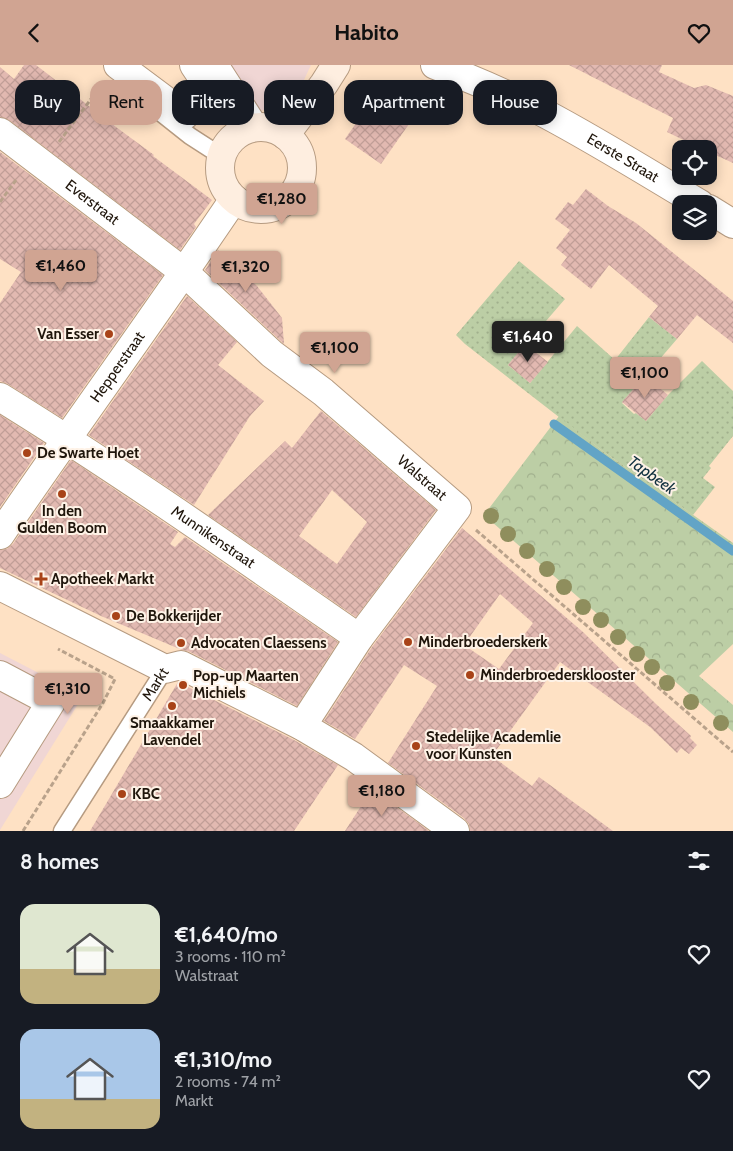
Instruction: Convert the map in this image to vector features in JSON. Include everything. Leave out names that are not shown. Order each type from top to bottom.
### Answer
[{"type":"street","points":[[118,65],[186,115],[194,101],[212,92],[194,65]]},
{"type":"street","points":[[214,65],[254,127]]},
{"type":"street","points":[[285,135],[336,65]]},
{"type":"street","name":"Eerste Straat","points":[[435,65],[501,92],[542,112],[590,138],[685,195]]},
{"type":"street","points":[[254,127],[270,128],[285,135],[295,147],[301,162],[301,173],[296,189],[284,201],[269,208],[253,208],[234,199],[221,179],[222,155],[230,140],[241,132],[254,127]]},
{"type":"street","name":"Everstraat","points":[[0,133],[184,273]]},
{"type":"street","name":"Hepperstraat","points":[[0,535],[234,199]]},
{"type":"street","points":[[717,214],[733,224]]},
{"type":"street","name":"Walstraat","points":[[184,273],[272,354],[324,392],[457,508],[359,638],[302,726]]},
{"type":"street","name":"Munnikenstraat","points":[[0,397],[66,438],[359,638]]},
{"type":"street","name":"Markt","points":[[0,586],[165,669]]},
{"type":"street","points":[[165,669],[181,665],[302,726],[354,757],[455,831]]},
{"type":"street","points":[[0,675],[51,702],[0,784]]},
{"type":"lane","points":[[101,65],[190,136],[222,155]]},
{"type":"lane","name":"Markt","points":[[62,831],[165,669]]},
{"type":"path","points":[[477,531],[733,751]]},
{"type":"shaded area","points":[[210,65],[311,65],[304,80],[264,80],[264,110],[254,114],[254,80],[218,80]]},
{"type":"shaded area","points":[[0,653],[83,696],[0,830]]},
{"type":"green space","points":[[519,261],[565,299],[508,365],[530,383],[577,326],[615,360],[649,317],[677,339],[622,403],[634,414],[636,413],[646,421],[668,395],[702,361],[733,391],[733,436],[709,466],[711,468],[703,478],[715,487],[693,515],[604,452],[456,335]]},
{"type":"green space","points":[[559,416],[604,452],[733,543],[733,644],[699,676],[733,705],[733,732],[484,515]]},
{"type":"building","points":[[24,65],[36,65],[55,80],[15,80],[15,125],[0,117],[0,67],[14,79]]},
{"type":"building","points":[[569,65],[662,65],[659,72],[694,88],[706,85],[733,96],[733,163],[717,156],[717,140],[683,140],[667,132],[673,118]]},
{"type":"building","points":[[80,99],[90,107],[90,125],[113,125],[154,155],[212,200],[194,224],[196,227],[180,250],[16,125],[80,125]]},
{"type":"building","points":[[355,125],[408,125],[381,164],[345,139]]},
{"type":"building","points":[[0,152],[163,275],[62,418],[8,384],[0,381],[0,303],[21,272],[0,259]]},
{"type":"building","points":[[586,189],[608,206],[636,223],[733,301],[733,343],[697,315],[677,339],[649,317],[658,306],[609,265],[591,289],[561,265],[567,257],[556,248],[570,230],[555,219],[568,202],[573,205]]},
{"type":"building","points":[[218,250],[257,286],[282,318],[284,344],[205,270]]},
{"type":"building","points":[[187,296],[237,342],[218,365],[264,401],[250,416],[194,505],[89,435]]},
{"type":"building","points":[[525,344],[548,362],[530,383],[508,365]]},
{"type":"building","points":[[645,376],[668,395],[646,421],[622,402]]},
{"type":"building","points":[[321,411],[436,510],[356,617],[208,515],[285,441],[292,448]],"holes":[[[332,490],[367,522],[337,564],[299,536]]]},
{"type":"building","points":[[0,415],[44,443],[0,507]]},
{"type":"building","points":[[71,460],[178,532],[170,544],[175,547],[185,537],[338,642],[297,706],[188,651],[101,616],[0,568],[0,550],[7,549],[13,544]]},
{"type":"building","points":[[462,528],[583,632],[691,736],[690,738],[697,745],[689,754],[681,748],[677,753],[650,727],[560,662],[492,756],[532,786],[539,777],[613,831],[470,831],[469,824],[464,818],[388,763],[437,686],[404,665],[355,739],[324,721],[372,647]],"holes":[[[500,594],[533,623],[499,669],[464,645]]]},
{"type":"building","points":[[178,682],[294,740],[338,765],[294,831],[90,831]]},
{"type":"building","points":[[372,789],[429,831],[345,831]]},
{"type":"waterway","name":"Tapbeek","points":[[554,424],[733,551]]},
{"type":"place","name":"Van Esser","points":[[109,334]]},
{"type":"place","name":"De Swarte Hoet","points":[[27,453]]},
{"type":"place","name":"In den Gulden Boom","points":[[62,494]]},
{"type":"place","name":"Apotheek Markt","points":[[41,579]]},
{"type":"place","name":"De Bokkerijder","points":[[116,616]]},
{"type":"place","name":"Minderbroederskerk","points":[[408,642]]},
{"type":"place","name":"Advocaten Claessens","points":[[181,643]]},
{"type":"place","name":"Minderbroedersklooster","points":[[470,675]]},
{"type":"place","name":"Pop-up Maarten Michiels","points":[[183,685]]},
{"type":"place","name":"Smaakkamer Lavendel","points":[[172,706]]},
{"type":"place","name":"Stedelijke Academlie voor Kunsten","points":[[416,746]]},
{"type":"place","name":"KBC","points":[[122,794]]}]
